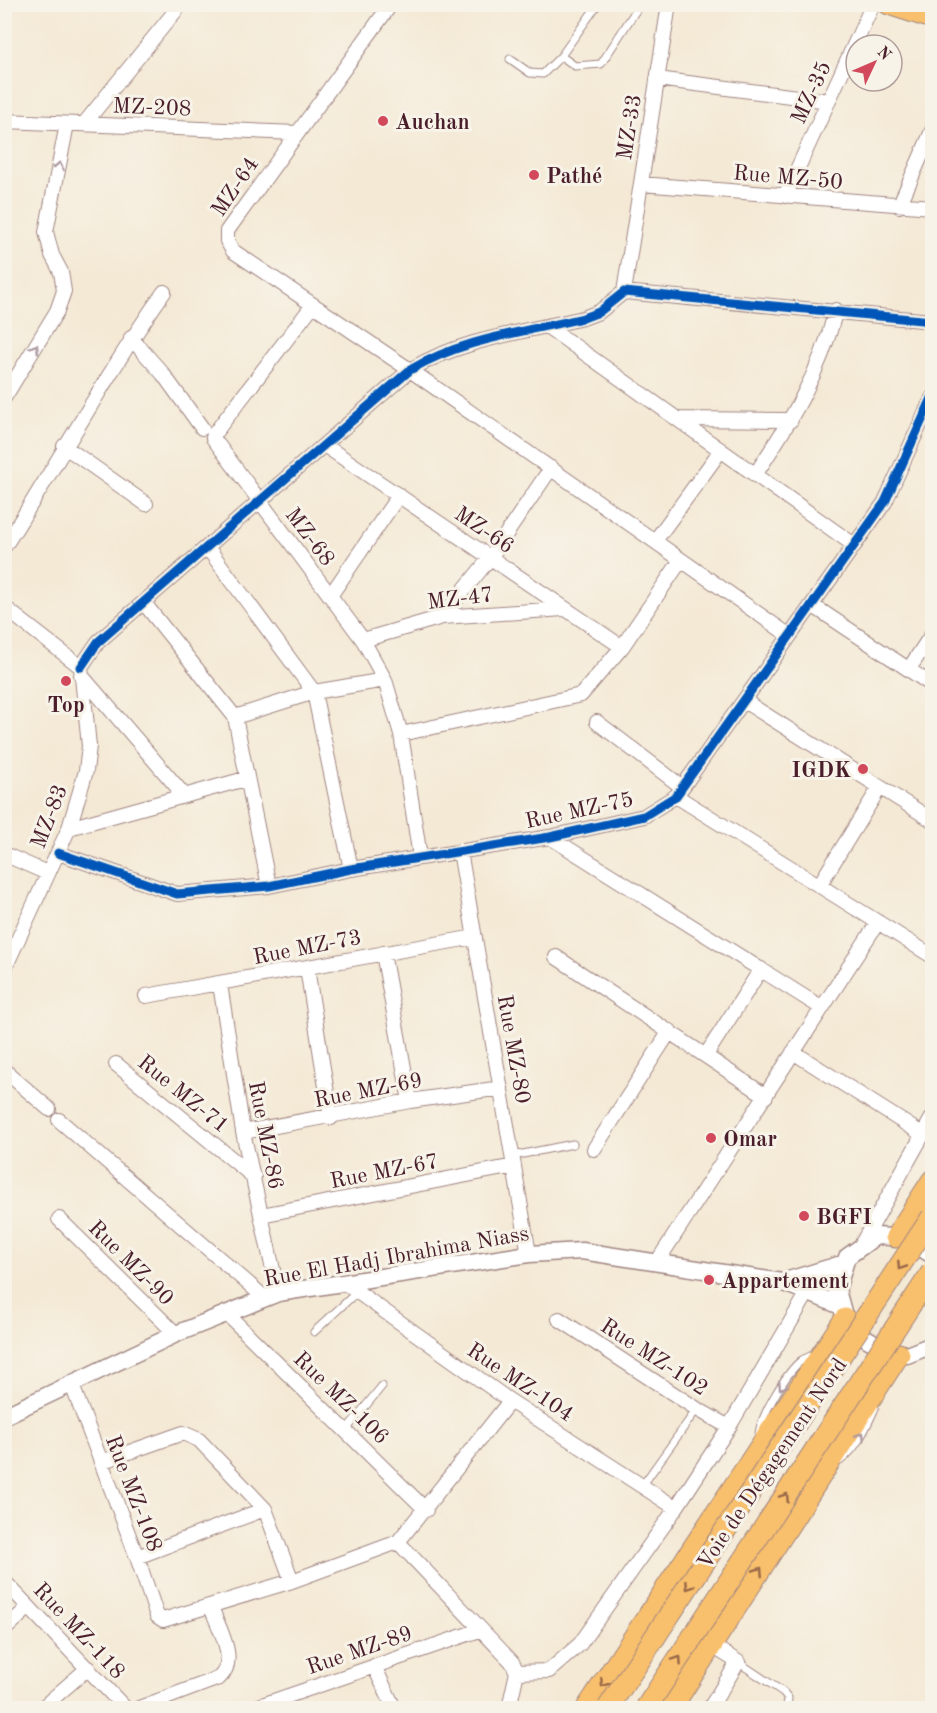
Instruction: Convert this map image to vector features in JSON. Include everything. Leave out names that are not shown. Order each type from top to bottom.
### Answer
[{"type":"main road","points":[[889,4],[933,18]]},
{"type":"main road","points":[[896,1237],[933,1181]]},
{"type":"main road","name":"Voie de Dégagement Nord","points":[[608,1708],[933,1217]]},
{"type":"main road","name":"Voie de Dégagement Nord","points":[[646,1708],[933,1272]]},
{"type":"main road","points":[[588,1708],[825,1349],[843,1312]]},
{"type":"main road","points":[[671,1708],[899,1354]]},
{"type":"street","points":[[84,124],[181,4]]},
{"type":"street","name":"MZ-64","points":[[391,4],[227,231],[227,241],[233,251],[410,369],[790,636]]},
{"type":"street","name":"MZ-33","points":[[624,292],[669,4]]},
{"type":"street","name":"MZ-35","points":[[785,196],[873,4]]},
{"type":"street","points":[[657,79],[829,101]]},
{"type":"street","name":"MZ-208","points":[[4,121],[297,133]]},
{"type":"street","points":[[4,398],[57,311],[64,291],[61,272],[52,255],[46,232],[67,124]]},
{"type":"street","points":[[899,206],[933,130]]},
{"type":"street","name":"Rue MZ-50","points":[[641,184],[933,207]]},
{"type":"street","points":[[4,547],[9,532],[131,338],[164,292]]},
{"type":"street","points":[[81,671],[98,642],[410,369],[431,357],[599,312],[624,292],[836,310],[933,321]]},
{"type":"street","name":"MZ-68","points":[[313,305],[214,434],[215,442],[363,640],[385,680],[401,734],[420,857]]},
{"type":"street","points":[[755,475],[791,420],[820,363],[836,310]]},
{"type":"street","points":[[548,327],[855,545]]},
{"type":"street","points":[[131,338],[163,375],[202,428]]},
{"type":"street","name":"Rue MZ-75","points":[[58,853],[177,894],[269,886],[351,869],[550,837],[644,816],[679,792],[885,502],[929,415],[933,398]]},
{"type":"street","points":[[676,418],[791,420]]},
{"type":"street","name":"MZ-66","points":[[324,445],[622,647]]},
{"type":"street","points":[[64,446],[146,504]]},
{"type":"street","points":[[655,541],[721,450]]},
{"type":"street","points":[[442,617],[490,558],[551,468]]},
{"type":"street","points":[[330,596],[399,495]]},
{"type":"street","points":[[207,547],[314,692],[351,869]]},
{"type":"street","points":[[401,734],[581,695],[622,647],[681,560]]},
{"type":"street","points":[[144,603],[235,717],[245,779],[269,886]]},
{"type":"street","points":[[812,604],[933,685]]},
{"type":"street","points":[[4,607],[81,671],[184,795]]},
{"type":"street","name":"MZ-47","points":[[363,640],[442,617],[564,609]]},
{"type":"street","points":[[909,669],[933,634]]},
{"type":"street","name":"MZ-83","points":[[4,970],[69,828],[86,771],[89,746],[81,671]]},
{"type":"street","points":[[235,717],[314,692],[385,680]]},
{"type":"street","points":[[744,701],[928,818],[933,803]]},
{"type":"street","points":[[597,722],[679,792],[933,956]]},
{"type":"street","points":[[69,828],[245,779]]},
{"type":"street","points":[[820,884],[880,787]]},
{"type":"street","points":[[550,837],[822,1008]]},
{"type":"street","name":"Rue MZ-80","points":[[460,851],[529,1254]]},
{"type":"street","points":[[4,854],[47,873]]},
{"type":"street","points":[[657,1262],[878,922]]},
{"type":"street","name":"Rue MZ-73","points":[[146,996],[475,937]]},
{"type":"street","points":[[383,953],[410,1101]]},
{"type":"street","points":[[556,957],[766,1096]]},
{"type":"street","points":[[307,968],[331,1118]]},
{"type":"street","points":[[706,1055],[761,969]]},
{"type":"street","name":"Rue MZ-86","points":[[220,984],[243,1132],[261,1215],[272,1295]]},
{"type":"street","points":[[594,1149],[670,1031]]},
{"type":"street","points":[[793,1052],[922,1134]]},
{"type":"street","name":"Rue MZ-71","points":[[116,1064],[254,1177]]},
{"type":"street","points":[[4,1070],[49,1109]]},
{"type":"street","name":"Rue MZ-69","points":[[243,1132],[331,1118],[410,1101],[501,1088]]},
{"type":"street","points":[[859,1248],[933,1118]]},
{"type":"street","points":[[59,1120],[272,1295]]},
{"type":"street","name":"Rue MZ-67","points":[[261,1215],[513,1161]]},
{"type":"street","name":"Rue MZ-90","points":[[59,1219],[176,1334]]},
{"type":"street","points":[[933,1256],[905,1238],[876,1236],[847,1257],[837,1290],[843,1312],[854,1331],[891,1353],[907,1355],[933,1345]]},
{"type":"street","name":"Rue El Hadj Ibrahima Niass","points":[[4,1416],[176,1334],[228,1315],[272,1295],[352,1287],[529,1254],[582,1251],[782,1282],[843,1312]]},
{"type":"street","name":"Rue El Hadj Ibrahima Niass","points":[[782,1282],[846,1263]]},
{"type":"street","name":"Rue MZ-104","points":[[352,1287],[510,1401],[676,1508]]},
{"type":"street","points":[[517,1672],[549,1671],[580,1644],[676,1508],[729,1426],[807,1294]]},
{"type":"street","name":"Rue MZ-106","points":[[228,1315],[426,1510]]},
{"type":"street","name":"Rue MZ-102","points":[[560,1319],[697,1409],[729,1426]]},
{"type":"street","name":"Rue MZ-108","points":[[72,1385],[157,1616],[163,1620],[211,1607]]},
{"type":"street","points":[[139,1708],[170,1703],[219,1678],[228,1670],[230,1660],[211,1607],[292,1581],[398,1542],[426,1510],[510,1401]]},
{"type":"street","points":[[101,1462],[183,1433],[199,1440],[265,1509],[292,1581]]},
{"type":"street","points":[[137,1557],[265,1509]]},
{"type":"street","points":[[398,1542],[512,1662],[517,1672],[509,1708]]},
{"type":"street","name":"Rue MZ-118","points":[[4,1581],[125,1708]]},
{"type":"street","points":[[4,1630],[29,1607]]},
{"type":"street","name":"Rue MZ-89","points":[[253,1708],[480,1630]]},
{"type":"street","points":[[710,1708],[738,1662],[711,1645]]},
{"type":"street","points":[[374,1666],[394,1708]]},
{"type":"street","points":[[42,1708],[88,1668]]},
{"type":"lane","points":[[510,59],[530,73],[543,74],[561,56],[598,4]]},
{"type":"lane","points":[[561,56],[575,66],[601,64],[640,4]]},
{"type":"lane","points":[[513,1161],[573,1144]]},
{"type":"lane","points":[[314,1332],[352,1287]]},
{"type":"lane","points":[[346,1430],[382,1386]]},
{"type":"lane","points":[[642,1486],[697,1409]]},
{"type":"lane","points":[[738,1662],[783,1692],[788,1698],[787,1708]]},
{"type":"cycle path","points":[[81,667],[98,642],[410,370],[430,359],[494,338],[583,318],[599,312],[624,292],[932,321]]},
{"type":"cycle path","points":[[58,853],[177,894],[269,886],[351,869],[550,837],[644,816],[676,796],[885,502],[932,398]]},
{"type":"place","name":"Auchan","points":[[383,121]]},
{"type":"place","name":"Pathé","points":[[534,175]]},
{"type":"place","name":"Top","points":[[66,681]]},
{"type":"place","name":"IGDK","points":[[863,769]]},
{"type":"place","name":"Omar","points":[[711,1138]]},
{"type":"place","name":"BGFI","points":[[804,1216]]},
{"type":"place","name":"Appartement","points":[[709,1280]]}]
